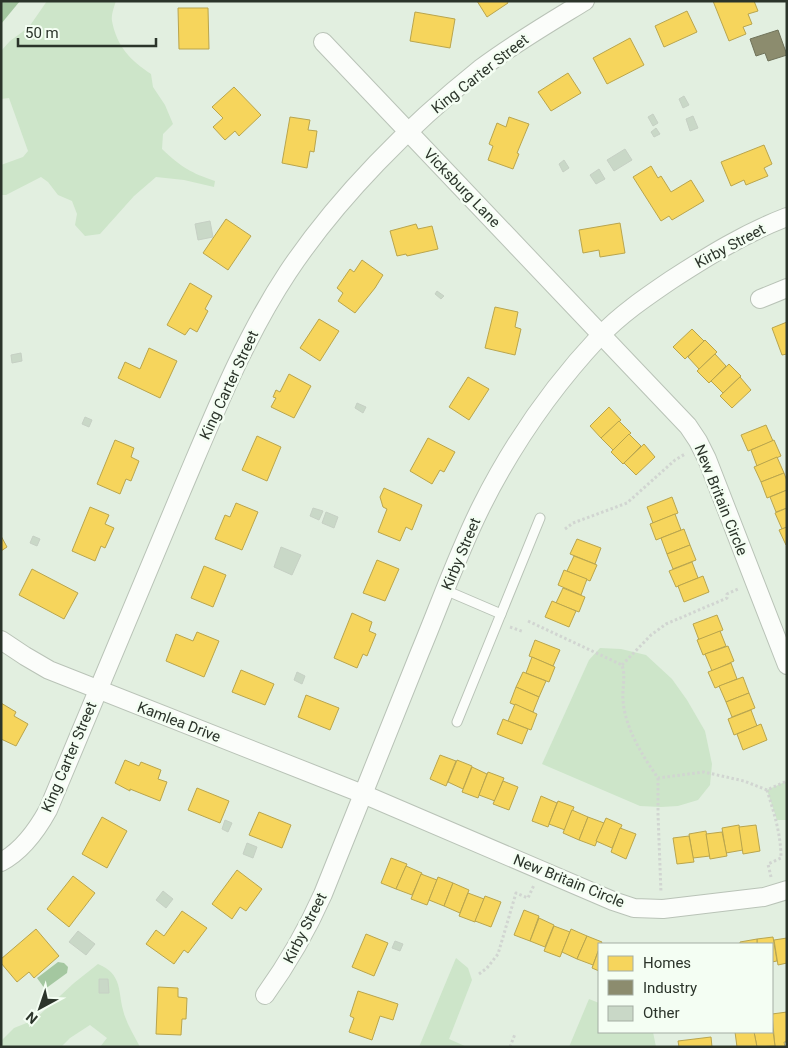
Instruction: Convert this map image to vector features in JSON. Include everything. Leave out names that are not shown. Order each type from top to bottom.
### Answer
[{"type":"street","name":"King Carter Street","points":[[1,862],[24,844],[39,826],[48,810],[230,378],[260,319],[289,271],[322,226],[358,184],[429,112],[481,69],[527,36],[585,1]]},
{"type":"street","name":"Vicksburg Lane","points":[[323,42],[602,334]]},
{"type":"street","name":"Kirby Street","points":[[266,995],[285,967],[310,923],[445,590],[480,508],[504,463],[555,390],[602,334],[640,300],[703,259],[744,236],[787,217]]},
{"type":"street","points":[[760,299],[787,288]]},
{"type":"street","name":"New Britain Circle","points":[[602,334],[688,426],[698,442],[707,459],[787,665]]},
{"type":"street","name":"Kamlea Drive","points":[[1,640],[49,670],[363,794]]},
{"type":"street","name":"New Britain Circle","points":[[363,794],[613,901],[634,908],[648,909],[699,904],[781,892]]},
{"type":"lane","points":[[457,722],[540,518]]},
{"type":"lane","points":[[445,590],[501,614]]},
{"type":"path","points":[[566,530],[573,523],[627,503],[675,460]]},
{"type":"path","points":[[622,665],[651,635],[666,624],[727,598]]},
{"type":"path","points":[[528,621],[622,665]]},
{"type":"path","points":[[622,665],[625,680],[623,701],[628,722],[638,745],[658,778],[660,882]]},
{"type":"path","points":[[658,778],[704,772],[767,790],[787,781]]},
{"type":"path","points":[[767,790],[777,821],[781,858],[768,864],[781,892]]},
{"type":"path","points":[[479,974],[487,968],[498,954],[516,894],[528,898],[540,870]]},
{"type":"path","points":[[510,1047],[515,1034]]},
{"type":"shaded area","points":[[1,1],[20,1],[1,24]]},
{"type":"shaded area","points":[[47,1],[116,1],[112,19],[117,38],[125,52],[151,74],[153,87],[165,105],[173,124],[163,134],[162,149],[187,169],[215,181],[214,187],[184,180],[156,177],[134,196],[100,234],[85,236],[75,225],[77,214],[72,201],[58,195],[48,182],[41,177],[6,195],[1,195],[1,165],[23,157],[28,151],[9,98],[1,99],[1,51],[10,41],[29,27]]},
{"type":"shaded area","points":[[600,648],[621,649],[646,655],[672,679],[687,700],[705,731],[712,764],[710,785],[698,800],[678,806],[640,806],[542,764],[589,660]]},
{"type":"shaded area","points":[[787,781],[787,820],[777,820],[767,790]]},
{"type":"shaded area","points":[[456,958],[468,968],[472,980],[449,1039],[467,1047],[419,1047]]},
{"type":"shaded area","points":[[58,962],[64,963],[68,967],[67,973],[45,989],[37,978]]},
{"type":"shaded area","points":[[98,964],[106,968],[118,983],[124,1015],[140,1047],[100,1047],[107,1038],[90,1025],[70,1038],[61,1047],[1,1047],[1,1041],[14,1028],[34,1020],[74,983]]},
{"type":"shaded area","points":[[589,999],[598,1003],[598,1033],[653,1033],[656,1047],[569,1047]]},
{"type":"building: Homes","points":[[477,1],[507,1],[508,3],[487,17]]},
{"type":"building: Homes","points":[[713,1],[754,1],[758,11],[748,14],[752,24],[743,27],[746,34],[729,41]]},
{"type":"building: Homes","points":[[178,8],[208,8],[209,49],[179,49]]},
{"type":"building: Homes","points":[[687,11],[697,32],[664,47],[655,26]]},
{"type":"building: Homes","points":[[415,12],[455,19],[450,48],[410,41]]},
{"type":"building: Homes","points":[[630,38],[644,65],[607,84],[593,58]]},
{"type":"building: Homes","points":[[568,73],[581,93],[551,111],[538,92]]},
{"type":"building: Homes","points":[[234,87],[261,115],[239,136],[235,131],[225,140],[213,127],[223,118],[212,107]]},
{"type":"building: Homes","points":[[290,117],[310,120],[308,130],[317,131],[314,152],[310,151],[307,168],[282,163]]},
{"type":"building: Homes","points":[[509,117],[529,124],[517,153],[519,154],[513,169],[488,160],[493,146],[489,144],[497,123],[506,127]]},
{"type":"building: Homes","points":[[764,145],[772,164],[764,168],[768,176],[746,185],[744,180],[731,186],[721,162]]},
{"type":"building: Homes","points":[[651,166],[658,178],[661,176],[671,192],[691,180],[704,201],[672,220],[669,216],[661,221],[633,177]]},
{"type":"building: Homes","points":[[226,219],[251,236],[228,270],[203,253]]},
{"type":"building: Homes","points":[[620,223],[625,253],[600,257],[599,250],[583,253],[579,230]]},
{"type":"building: Homes","points":[[416,224],[418,229],[432,226],[438,249],[407,256],[406,254],[397,256],[390,231]]},
{"type":"building: Homes","points":[[362,260],[383,275],[355,313],[338,301],[343,293],[337,288],[350,269],[354,272]]},
{"type":"building: Homes","points":[[190,283],[212,296],[205,309],[208,311],[197,332],[190,328],[185,335],[167,325]]},
{"type":"building: Homes","points":[[495,307],[518,312],[515,327],[521,329],[515,355],[485,348]]},
{"type":"building: Homes","points":[[319,319],[339,331],[320,361],[300,348]]},
{"type":"building: Homes","points":[[787,322],[787,354],[782,355],[772,328]]},
{"type":"building: Homes","points":[[692,329],[704,341],[685,359],[673,347]]},
{"type":"building: Homes","points":[[705,340],[717,352],[699,369],[688,357]]},
{"type":"building: Homes","points":[[149,348],[177,361],[160,398],[118,378],[125,362],[140,369]]},
{"type":"building: Homes","points":[[715,354],[726,366],[709,383],[697,371]]},
{"type":"building: Homes","points":[[729,364],[741,376],[723,393],[711,381]]},
{"type":"building: Homes","points":[[289,374],[311,386],[294,418],[271,407],[276,398],[273,397],[276,390],[280,392]]},
{"type":"building: Homes","points":[[468,377],[489,389],[469,420],[449,407]]},
{"type":"building: Homes","points":[[740,377],[751,390],[732,408],[720,396]]},
{"type":"building: Homes","points":[[609,407],[621,420],[601,438],[590,426]]},
{"type":"building: Homes","points":[[619,421],[631,433],[613,450],[601,438]]},
{"type":"building: Homes","points":[[766,425],[773,441],[748,451],[741,435]]},
{"type":"building: Homes","points":[[629,434],[641,446],[623,464],[611,452]]},
{"type":"building: Homes","points":[[257,436],[281,447],[267,481],[242,470]]},
{"type":"building: Homes","points":[[428,438],[455,452],[444,472],[440,470],[432,484],[410,471]]},
{"type":"building: Homes","points":[[115,440],[134,448],[131,457],[139,461],[131,481],[126,479],[120,494],[97,484]]},
{"type":"building: Homes","points":[[774,440],[781,456],[757,466],[751,450]]},
{"type":"building: Homes","points":[[644,444],[655,457],[636,475],[624,463]]},
{"type":"building: Homes","points":[[777,457],[784,473],[761,482],[754,467]]},
{"type":"building: Homes","points":[[784,473],[787,481],[787,490],[767,498],[761,482]]},
{"type":"building: Homes","points":[[384,488],[422,505],[412,530],[406,527],[400,541],[378,532],[387,509],[383,507],[380,497]]},
{"type":"building: Homes","points":[[787,490],[787,508],[776,512],[770,497]]},
{"type":"building: Homes","points":[[672,497],[678,513],[653,523],[647,507]]},
{"type":"building: Homes","points":[[236,503],[258,512],[242,550],[215,539],[225,515],[230,517]]},
{"type":"building: Homes","points":[[90,507],[109,515],[105,524],[114,528],[105,548],[101,546],[95,561],[72,551]]},
{"type":"building: Homes","points":[[787,508],[787,527],[782,529],[775,513]]},
{"type":"building: Homes","points":[[675,514],[681,530],[656,540],[650,524]]},
{"type":"building: Homes","points":[[787,527],[787,545],[786,545],[779,530]]},
{"type":"building: Homes","points":[[684,529],[690,545],[667,554],[661,538]]},
{"type":"building: Homes","points":[[1,536],[7,547],[1,551]]},
{"type":"building: Homes","points":[[577,539],[601,548],[595,564],[570,554]]},
{"type":"building: Homes","points":[[690,545],[696,560],[673,569],[667,554]]},
{"type":"building: Homes","points":[[574,556],[597,565],[590,581],[567,571]]},
{"type":"building: Homes","points":[[377,560],[399,569],[385,601],[363,593]]},
{"type":"building: Homes","points":[[692,562],[698,578],[676,587],[669,571]]},
{"type":"building: Homes","points":[[204,566],[226,575],[213,607],[191,598]]},
{"type":"building: Homes","points":[[32,569],[78,593],[64,619],[19,595]]},
{"type":"building: Homes","points":[[564,570],[587,579],[581,595],[558,585]]},
{"type":"building: Homes","points":[[703,576],[709,592],[684,602],[678,586]]},
{"type":"building: Homes","points":[[563,588],[585,597],[579,612],[556,603]]},
{"type":"building: Homes","points":[[552,601],[576,611],[569,627],[545,617]]},
{"type":"building: Homes","points":[[352,613],[372,622],[369,631],[376,634],[367,656],[363,654],[357,668],[334,658]]},
{"type":"building: Homes","points":[[717,615],[723,630],[699,640],[693,624]]},
{"type":"building: Homes","points":[[720,631],[726,646],[703,655],[697,640]]},
{"type":"building: Homes","points":[[197,632],[219,641],[204,677],[166,661],[176,634],[193,641]]},
{"type":"building: Homes","points":[[535,640],[560,650],[553,666],[529,656]]},
{"type":"building: Homes","points":[[728,646],[734,661],[712,671],[705,654]]},
{"type":"building: Homes","points":[[532,657],[555,667],[549,682],[526,673]]},
{"type":"building: Homes","points":[[731,663],[737,679],[715,688],[708,672]]},
{"type":"building: Homes","points":[[241,670],[274,684],[265,705],[232,692]]},
{"type":"building: Homes","points":[[523,672],[546,681],[539,697],[516,687]]},
{"type":"building: Homes","points":[[743,677],[749,693],[726,702],[719,686]]},
{"type":"building: Homes","points":[[516,687],[539,697],[533,712],[510,703]]},
{"type":"building: Homes","points":[[749,693],[755,708],[732,717],[726,702]]},
{"type":"building: Homes","points":[[306,695],[339,708],[330,730],[298,717]]},
{"type":"building: Homes","points":[[1,703],[16,712],[14,716],[28,724],[16,746],[1,739]]},
{"type":"building: Homes","points":[[515,704],[537,714],[531,730],[508,721]]},
{"type":"building: Homes","points":[[751,710],[757,726],[734,735],[728,719]]},
{"type":"building: Homes","points":[[503,719],[528,729],[522,744],[497,734]]},
{"type":"building: Homes","points":[[761,724],[767,740],[743,750],[737,734]]},
{"type":"building: Homes","points":[[440,755],[456,761],[446,786],[430,779]]},
{"type":"building: Homes","points":[[125,760],[139,766],[141,762],[161,770],[158,779],[167,782],[160,801],[130,789],[130,791],[115,783]]},
{"type":"building: Homes","points":[[457,760],[472,766],[463,789],[448,782]]},
{"type":"building: Homes","points":[[472,767],[487,774],[478,798],[462,792]]},
{"type":"building: Homes","points":[[488,772],[504,778],[495,801],[479,795]]},
{"type":"building: Homes","points":[[503,781],[518,787],[509,810],[493,804]]},
{"type":"building: Homes","points":[[197,788],[229,801],[220,823],[188,810]]},
{"type":"building: Homes","points":[[541,796],[557,803],[548,827],[532,821]]},
{"type":"building: Homes","points":[[558,801],[574,807],[565,830],[549,824]]},
{"type":"building: Homes","points":[[572,810],[588,817],[579,840],[563,833]]},
{"type":"building: Homes","points":[[259,812],[291,825],[282,848],[249,835]]},
{"type":"building: Homes","points":[[102,817],[127,831],[107,868],[82,854]]},
{"type":"building: Homes","points":[[588,817],[604,823],[595,846],[579,840]]},
{"type":"building: Homes","points":[[606,818],[622,825],[612,848],[596,841]]},
{"type":"building: Homes","points":[[739,825],[743,850],[726,853],[722,828]]},
{"type":"building: Homes","points":[[756,825],[760,851],[743,854],[739,827]]},
{"type":"building: Homes","points":[[620,828],[636,834],[626,859],[611,852]]},
{"type":"building: Homes","points":[[706,831],[710,856],[693,858],[689,834]]},
{"type":"building: Homes","points":[[722,832],[727,856],[710,859],[706,834]]},
{"type":"building: Homes","points":[[689,836],[694,862],[677,864],[673,838]]},
{"type":"building: Homes","points":[[391,858],[407,864],[396,889],[381,883]]},
{"type":"building: Homes","points":[[406,866],[422,873],[412,895],[396,889]]},
{"type":"building: Homes","points":[[237,870],[262,889],[246,911],[240,907],[232,919],[212,904]]},
{"type":"building: Homes","points":[[421,874],[437,880],[427,905],[411,899]]},
{"type":"building: Homes","points":[[73,876],[95,893],[69,927],[47,909]]},
{"type":"building: Homes","points":[[438,877],[453,883],[444,906],[429,900]]},
{"type":"building: Homes","points":[[453,883],[469,890],[460,913],[444,906]]},
{"type":"building: Homes","points":[[468,893],[484,899],[475,922],[459,916]]},
{"type":"building: Homes","points":[[485,896],[501,902],[491,927],[475,921]]},
{"type":"building: Homes","points":[[524,910],[539,916],[530,941],[514,935]]},
{"type":"building: Homes","points":[[182,911],[207,928],[188,953],[184,950],[174,964],[146,944],[156,930],[164,936]]},
{"type":"building: Homes","points":[[539,918],[554,925],[545,947],[530,941]]},
{"type":"building: Homes","points":[[554,926],[570,932],[560,957],[544,951]]},
{"type":"building: Homes","points":[[36,929],[59,956],[34,978],[29,972],[17,982],[1,963],[1,959]]},
{"type":"building: Homes","points":[[571,929],[587,936],[577,959],[562,952]]},
{"type":"building: Homes","points":[[366,934],[388,943],[374,976],[352,967]]},
{"type":"building: Homes","points":[[587,936],[602,942],[598,943],[598,952],[593,965],[577,959]]},
{"type":"building: Homes","points":[[773,937],[777,961],[773,962],[773,943],[757,943],[757,939]]},
{"type":"building: Homes","points":[[787,938],[787,963],[778,965],[774,940]]},
{"type":"building: Homes","points":[[757,939],[757,943],[740,942]]},
{"type":"building: Homes","points":[[598,952],[598,971],[592,968]]},
{"type":"building: Homes","points":[[158,987],[178,988],[178,997],[187,998],[186,1019],[182,1019],[181,1035],[156,1034]]},
{"type":"building: Homes","points":[[358,991],[398,1004],[393,1020],[380,1016],[372,1040],[349,1032],[354,1018],[350,1016]]},
{"type":"building: Homes","points":[[787,1012],[787,1042],[784,1042],[785,1047],[775,1047],[773,1014]]},
{"type":"building: Homes","points":[[773,1031],[775,1046],[757,1047],[754,1033],[773,1033]]},
{"type":"building: Homes","points":[[735,1033],[754,1033],[757,1047],[737,1047]]},
{"type":"building: Homes","points":[[711,1037],[712,1047],[679,1047],[678,1041]]},
{"type":"building: Industry","points":[[778,30],[787,55],[768,61],[765,53],[756,56],[750,39]]},
{"type":"building: Other","points":[[684,96],[689,105],[683,108],[679,99]]},
{"type":"building: Other","points":[[653,114],[658,123],[653,126],[648,117]]},
{"type":"building: Other","points":[[693,116],[698,128],[690,131],[686,119]]},
{"type":"building: Other","points":[[656,128],[660,134],[654,137],[651,132]]},
{"type":"building: Other","points":[[625,149],[632,160],[614,171],[607,160]]},
{"type":"building: Other","points":[[564,160],[569,168],[563,172],[559,164]]},
{"type":"building: Other","points":[[599,169],[605,179],[596,184],[590,175]]},
{"type":"building: Other","points":[[210,221],[213,237],[198,240],[195,224]]},
{"type":"building: Other","points":[[437,291],[444,296],[441,299],[435,294]]},
{"type":"building: Other","points":[[21,353],[22,361],[12,363],[11,355]]},
{"type":"building: Other","points":[[357,403],[366,407],[363,413],[355,408]]},
{"type":"building: Other","points":[[85,417],[92,420],[89,427],[82,424]]},
{"type":"building: Other","points":[[313,508],[323,511],[319,520],[310,516]]},
{"type":"building: Other","points":[[326,512],[338,517],[334,528],[322,523]]},
{"type":"building: Other","points":[[33,536],[40,539],[37,546],[30,543]]},
{"type":"building: Other","points":[[281,547],[301,555],[292,575],[274,567]]},
{"type":"building: Other","points":[[297,672],[305,676],[302,684],[294,680]]},
{"type":"building: Other","points":[[225,820],[232,823],[228,832],[222,829]]},
{"type":"building: Other","points":[[247,843],[257,847],[253,858],[243,854]]},
{"type":"building: Other","points":[[163,891],[173,899],[166,908],[156,900]]},
{"type":"building: Other","points":[[78,931],[95,944],[86,955],[69,942]]},
{"type":"building: Other","points":[[395,941],[403,944],[400,951],[392,948]]},
{"type":"building: Other","points":[[99,979],[108,979],[109,993],[99,993]]}]
